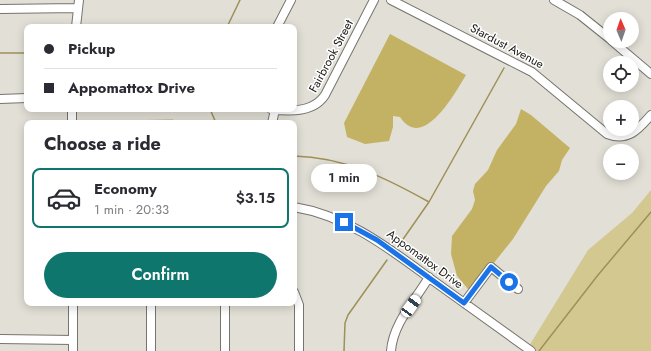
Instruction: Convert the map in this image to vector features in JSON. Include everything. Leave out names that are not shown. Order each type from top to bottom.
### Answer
[{"type":"street","points":[[279,24],[291,0]]},
{"type":"street","name":"Fairbrook Street","points":[[297,109],[308,109],[316,106],[322,100],[374,0]]},
{"type":"street","name":"Stardust Avenue","points":[[391,0],[532,72],[602,130],[613,136],[622,137],[635,132],[651,115]]},
{"type":"street","points":[[554,0],[580,15],[603,34]]},
{"type":"street","points":[[0,9],[78,4],[76,24]]},
{"type":"street","points":[[620,48],[651,74]]},
{"type":"street","points":[[0,99],[24,98]]},
{"type":"street","name":"Appomattox Drive","points":[[297,207],[322,214],[360,230],[531,351]]},
{"type":"street","points":[[464,303],[491,267],[518,289]]},
{"type":"street","points":[[391,351],[394,336],[399,323],[429,278]]},
{"type":"street","points":[[297,300],[299,305],[299,351]]},
{"type":"street","points":[[73,306],[73,351]]},
{"type":"street","points":[[151,306],[151,351]]},
{"type":"street","points":[[225,306],[225,351]]},
{"type":"street","points":[[0,339],[73,340]]},
{"type":"shaded area","points":[[390,34],[466,75],[438,116],[428,124],[418,128],[409,126],[400,117],[393,116],[393,127],[389,141],[365,144],[347,137],[344,123]]},
{"type":"shaded area","points":[[521,109],[531,115],[570,148],[562,160],[559,171],[546,186],[513,239],[473,289],[468,289],[457,276],[451,254],[452,236],[472,209],[475,200],[473,191],[475,184],[488,170],[497,150],[516,124]]},
{"type":"shaded area","points":[[173,119],[173,120],[146,120]]},
{"type":"shaded area","points":[[651,190],[651,351],[536,351],[529,346],[588,250],[632,213]]},
{"type":"waterway","points":[[228,24],[240,0]]},
{"type":"waterway","points":[[0,53],[24,53]]},
{"type":"waterway","points":[[399,245],[429,202],[504,68]]},
{"type":"waterway","points":[[211,112],[215,120]]},
{"type":"waterway","points":[[297,156],[330,160],[364,170],[381,177],[429,202]]},
{"type":"waterway","points":[[539,351],[598,275],[651,212]]},
{"type":"waterway","points":[[344,351],[345,323],[348,315],[387,260]]},
{"type":"route","points":[[344,222],[377,240],[464,303],[491,267],[509,282]]}]
